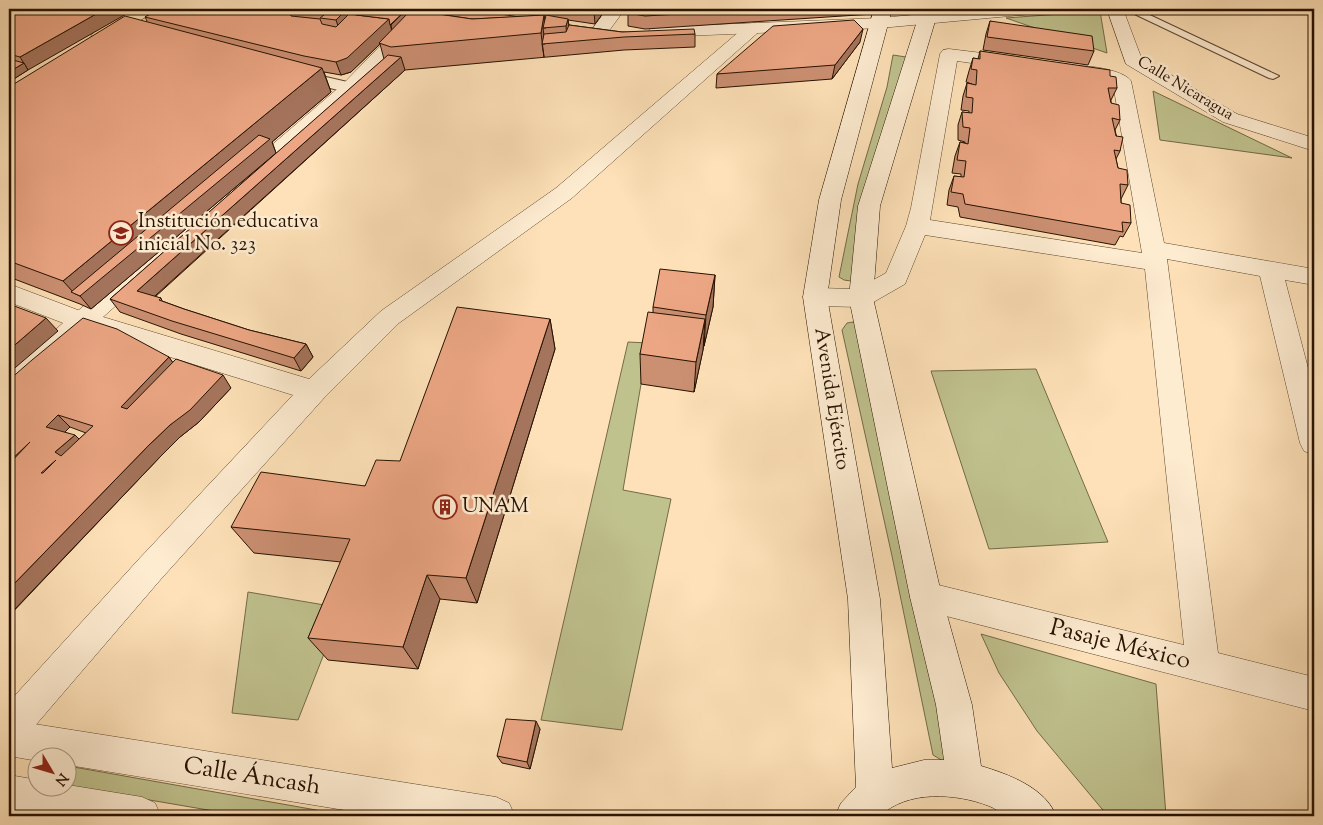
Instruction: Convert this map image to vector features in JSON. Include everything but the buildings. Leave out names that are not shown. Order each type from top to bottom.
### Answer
[{"type":"main road","points":[[82,47],[153,14]]},
{"type":"main road","points":[[109,50],[153,14]]},
{"type":"street","points":[[9,386],[350,88],[382,58],[425,9]]},
{"type":"street","points":[[597,35],[616,9]]},
{"type":"street","points":[[636,33],[754,28],[881,16],[1032,9]]},
{"type":"street","name":"Calle Nicaragua","points":[[1116,9],[1133,60],[1230,118],[1314,145]]},
{"type":"street","points":[[927,14],[869,206],[860,298],[926,597],[954,705],[966,780]]},
{"type":"street","name":"Avenida Ejército","points":[[864,806],[864,599],[815,298],[830,200],[881,16]]},
{"type":"street","points":[[9,728],[314,391],[390,317],[564,193],[754,28]]},
{"type":"street","points":[[578,32],[597,35],[617,34]]},
{"type":"street","points":[[815,298],[860,298],[896,278],[917,226],[922,208],[949,54],[1106,75],[1122,81],[1155,256],[1203,665]]},
{"type":"street","points":[[284,72],[350,88]]},
{"type":"street","points":[[917,226],[1270,269],[1314,277]]},
{"type":"street","points":[[1270,269],[1314,443]]},
{"type":"street","points":[[9,293],[82,321],[314,391]]},
{"type":"street","name":"Pasaje México","points":[[926,597],[1314,694]]},
{"type":"street","name":"Calle Áncash","points":[[9,738],[496,816]]},
{"type":"street","points":[[864,806],[902,782],[934,777],[966,780],[1006,794],[1037,816]]},
{"type":"street","points":[[9,794],[142,816]]},
{"type":"lane","points":[[1129,9],[1274,76]]},
{"type":"green space","points":[[1100,11],[1107,53],[1006,18]]},
{"type":"green space","points":[[893,55],[906,57],[853,277],[851,281],[844,280],[839,277],[858,184],[887,87]]},
{"type":"green space","points":[[1153,91],[1292,158],[1160,140]]},
{"type":"green space","points":[[853,322],[860,326],[951,760],[943,761],[933,755],[892,556],[842,330],[847,323]]},
{"type":"green space","points":[[628,342],[648,343],[623,490],[671,499],[622,730],[541,720]]},
{"type":"green space","points":[[1036,369],[1108,542],[989,549],[931,371]]},
{"type":"green space","points":[[248,592],[342,608],[298,720],[232,713]]},
{"type":"green space","points":[[981,634],[1156,684],[1166,816],[1111,816],[1102,809],[1037,731],[999,673]]},
{"type":"green space","points":[[78,768],[350,816],[243,816],[78,788]]},
{"type":"place","name":"Institución educativa inicial No. 323","points":[[121,233]]},
{"type":"place","name":"UNAM","points":[[445,507]]}]
